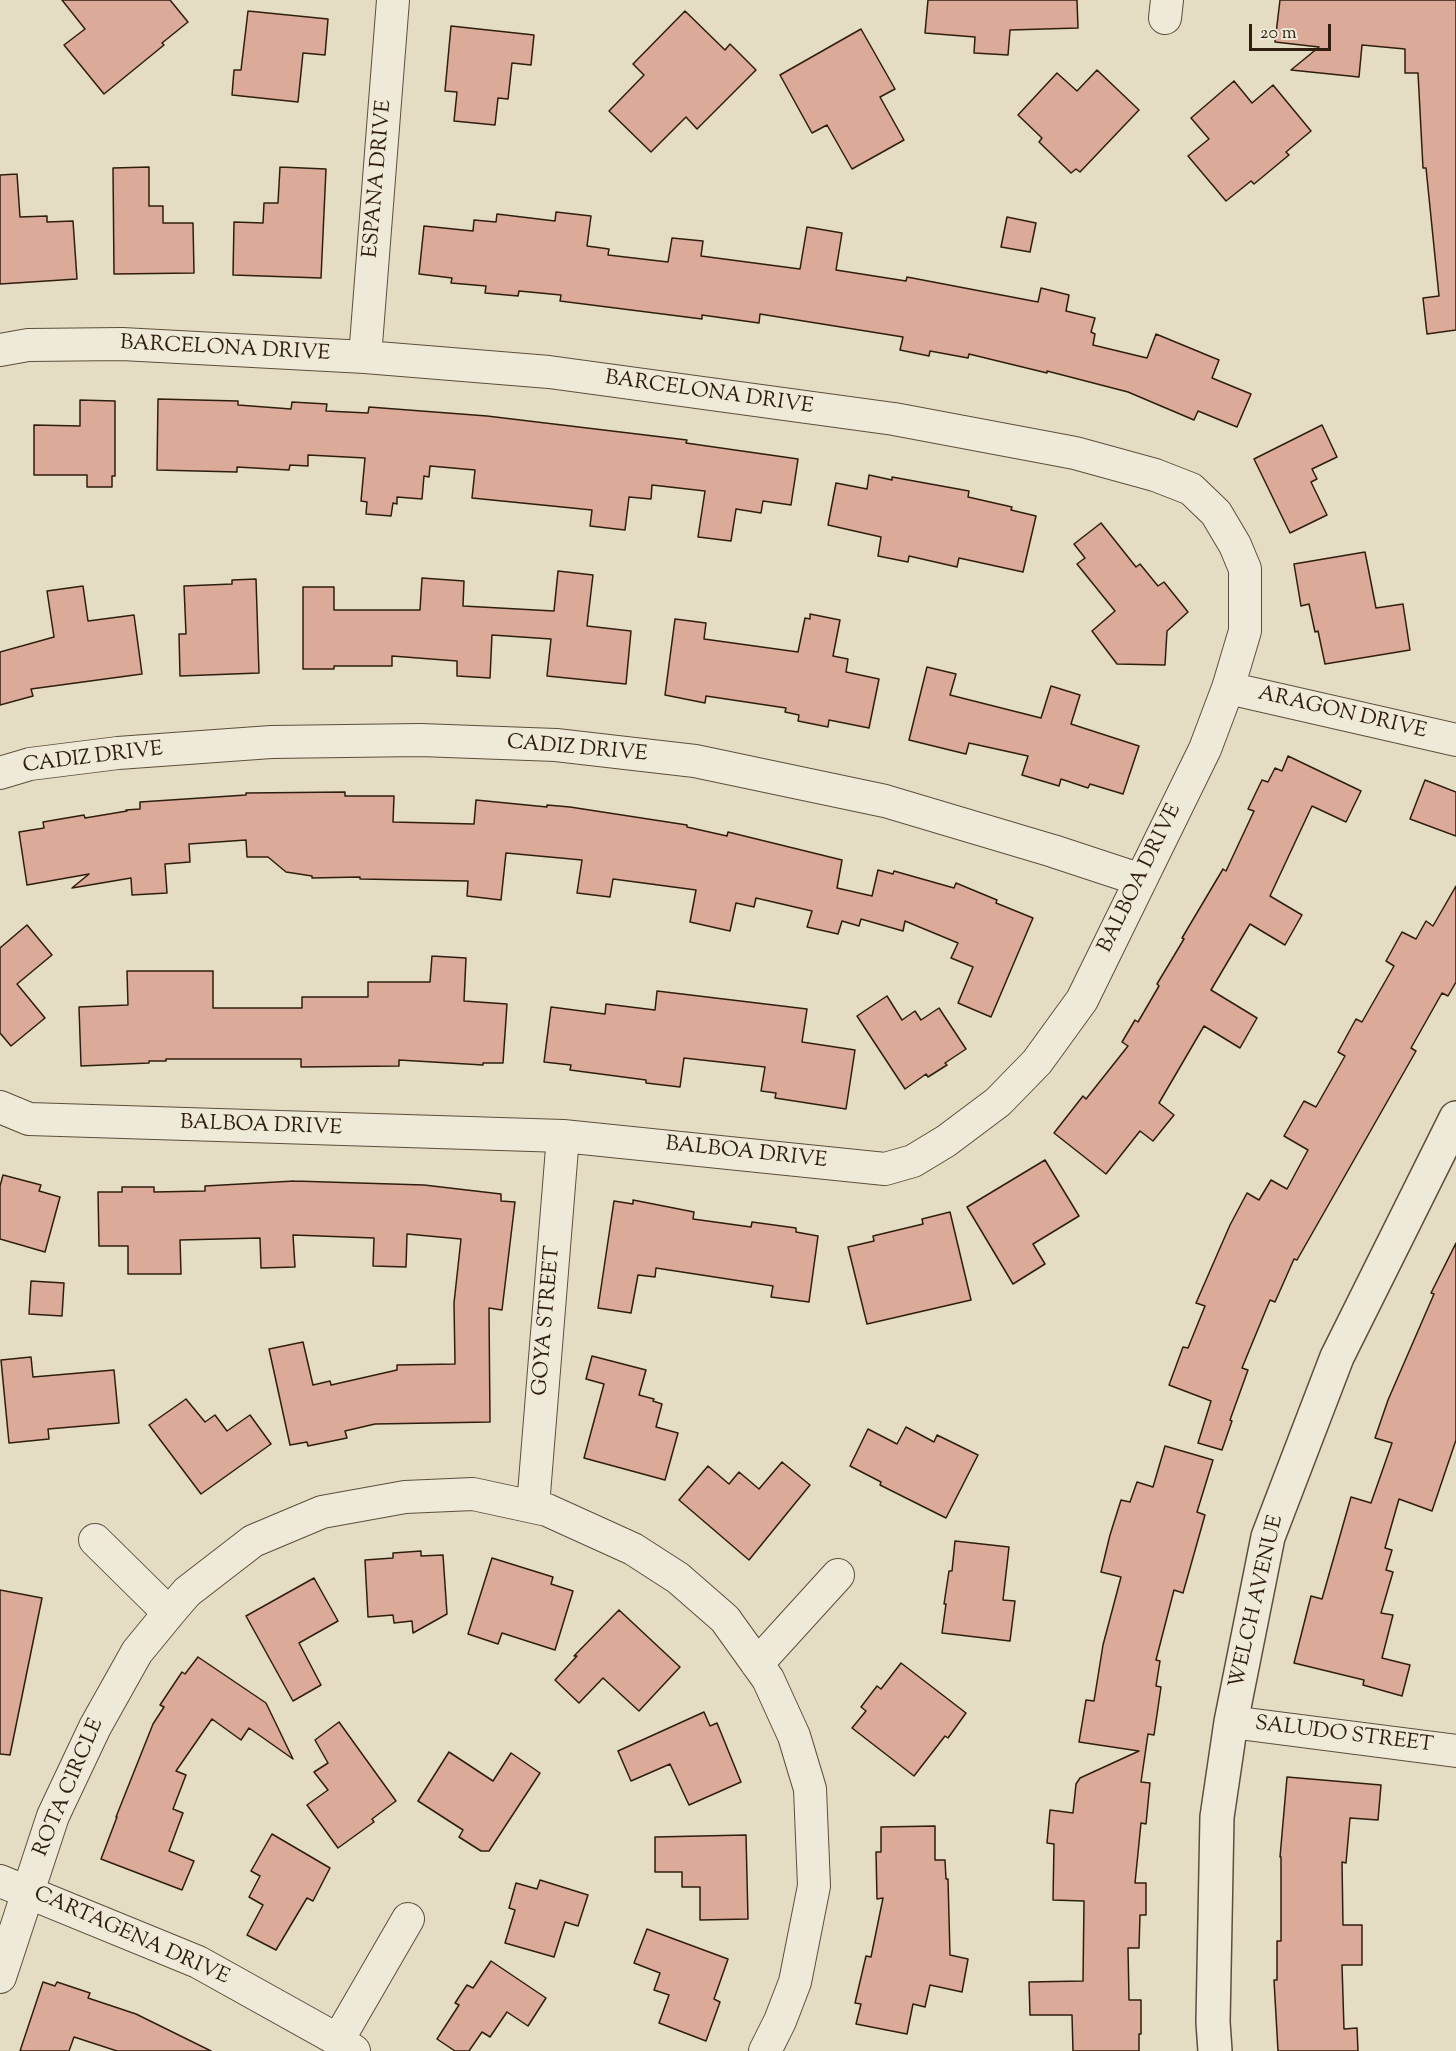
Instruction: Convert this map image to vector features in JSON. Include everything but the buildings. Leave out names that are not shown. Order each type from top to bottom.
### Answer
[{"type":"street","name":"ESPANA DRIVE","points":[[365,357],[393,0]]},
{"type":"street","name":"BARCELONA DRIVE","points":[[0,350],[28,345],[122,344],[365,357],[549,372],[894,419],[1075,453],[1155,475],[1191,489],[1216,513],[1235,545],[1245,569],[1245,631],[1228,688]]},
{"type":"street","name":"ARAGON DRIVE","points":[[1228,688],[1456,740]]},
{"type":"street","name":"BALBOA DRIVE","points":[[0,1107],[29,1119],[563,1136],[885,1168],[913,1161],[946,1142],[998,1102],[1037,1062],[1082,1000],[1205,748],[1228,688]]},
{"type":"street","name":"CADIZ DRIVE","points":[[0,773],[30,764],[118,753],[271,742],[420,740],[556,745],[695,761],[885,801],[1141,880]]},
{"type":"street","name":"WELCH AVENUE","points":[[1215,2051],[1213,2022],[1217,1817],[1231,1722],[1268,1537],[1337,1357],[1456,1118]]},
{"type":"street","name":"GOYA STREET","points":[[533,1506],[563,1136]]},
{"type":"street","name":"ROTA CIRCLE","points":[[0,1977],[14,1887],[53,1816],[95,1727],[137,1652],[187,1592],[253,1541],[322,1512],[405,1497],[472,1494],[547,1510],[633,1549],[678,1578],[725,1619],[768,1680],[794,1736],[810,1789],[814,1886],[795,1982],[780,2022],[765,2051]]},
{"type":"street","points":[[95,1540],[169,1613]]},
{"type":"street","points":[[757,1664],[838,1575]]},
{"type":"street","name":"SALUDO STREET","points":[[1231,1722],[1456,1751]]},
{"type":"street","name":"CARTAGENA DRIVE","points":[[14,1887],[198,1962],[346,2045]]},
{"type":"street","points":[[346,2045],[408,1919]]}]
